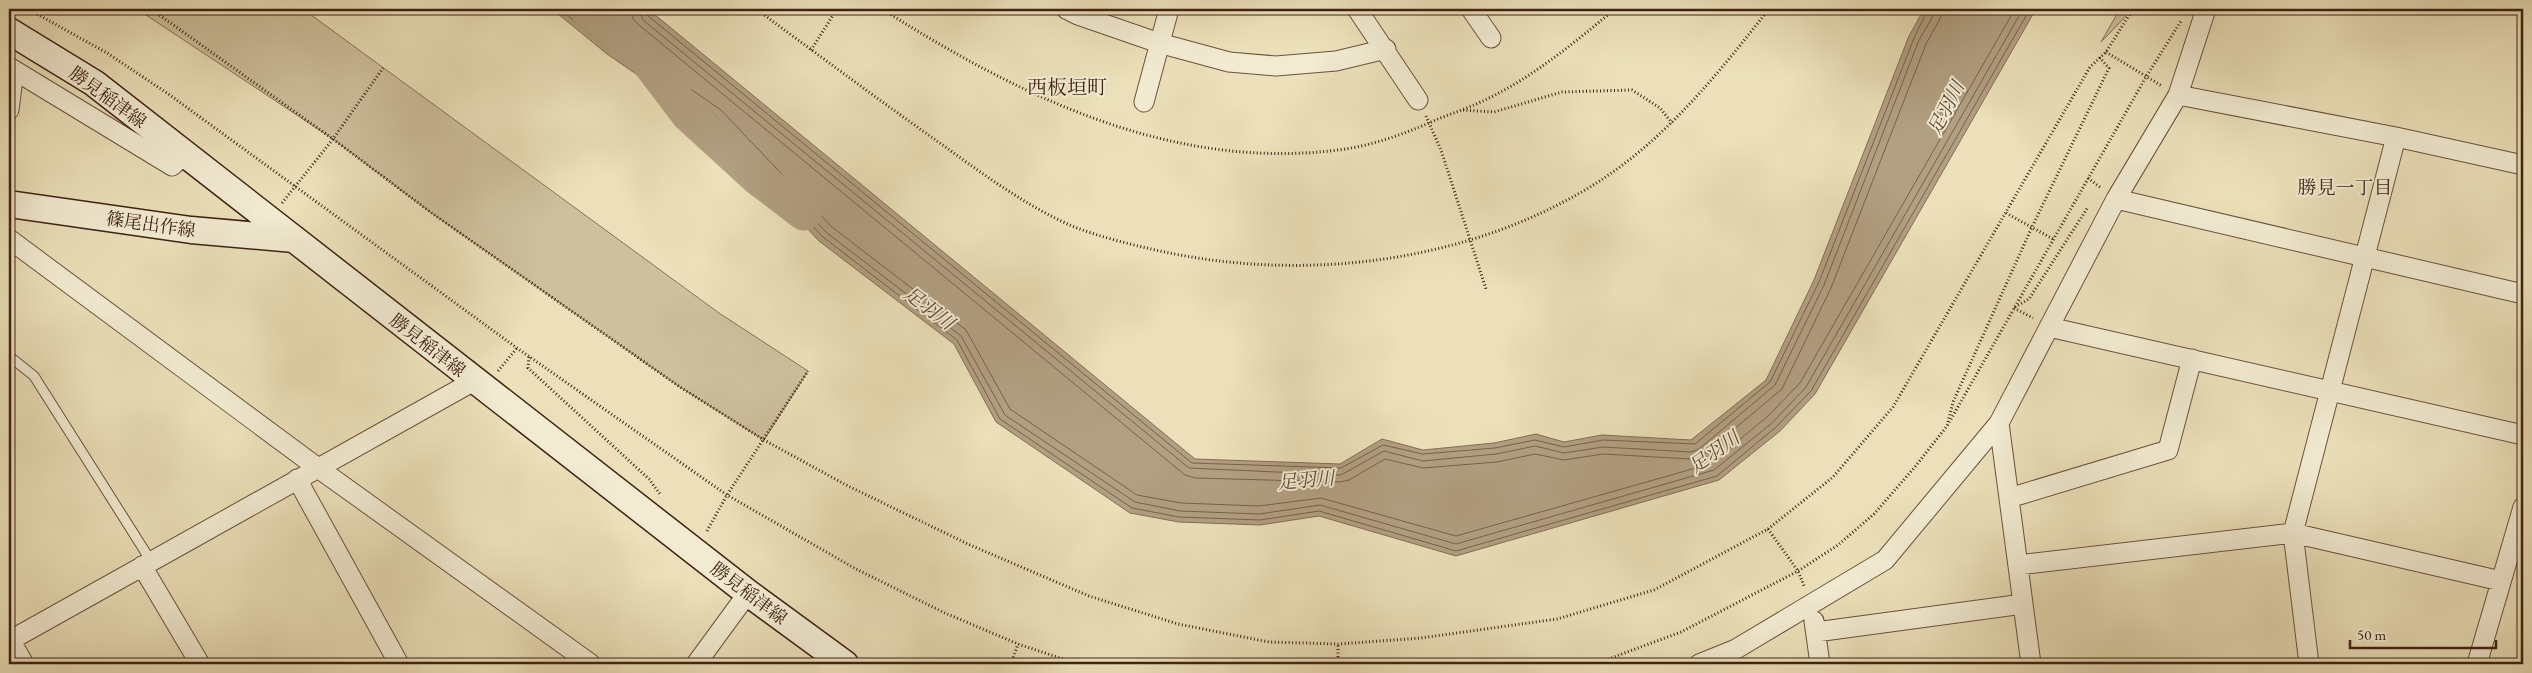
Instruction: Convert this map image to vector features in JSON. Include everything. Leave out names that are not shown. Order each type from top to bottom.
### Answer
[{"type":"main road","name":"勝見稲津線","points":[[9,31],[94,83],[294,239],[484,377],[748,593],[845,664]]},
{"type":"main road","name":"篠尾出作線","points":[[9,204],[191,230],[294,239]]},
{"type":"street","points":[[1066,9],[1078,15],[1159,43],[1229,62],[1276,66],[1336,61],[1386,49]]},
{"type":"street","points":[[1144,102],[1169,9]]},
{"type":"street","points":[[1357,9],[1386,49],[1418,100]]},
{"type":"street","points":[[1471,9],[1491,38]]},
{"type":"street","points":[[1699,664],[1736,649],[1885,560],[1999,423],[2116,198],[2178,95],[2206,9]]},
{"type":"street","points":[[9,110],[11,68],[172,166],[184,154]]},
{"type":"street","points":[[2178,95],[2396,137],[2523,165]]},
{"type":"street","points":[[2309,664],[2293,533],[2396,137]]},
{"type":"street","points":[[2116,198],[2523,294]]},
{"type":"street","points":[[9,238],[318,468],[591,664]]},
{"type":"street","points":[[2049,327],[2523,435]]},
{"type":"street","points":[[2009,498],[2168,450],[2192,359]]},
{"type":"street","points":[[24,664],[9,639],[484,377]]},
{"type":"street","points":[[1999,423],[2031,664]]},
{"type":"street","points":[[297,479],[399,664]]},
{"type":"street","points":[[2477,664],[2523,507]]},
{"type":"street","points":[[2018,565],[2293,533],[2501,581]]},
{"type":"street","points":[[147,563],[200,664]]},
{"type":"street","points":[[696,664],[748,593]]},
{"type":"street","points":[[1816,632],[2023,604]]},
{"type":"street","points":[[1812,605],[1820,664]]},
{"type":"lane","points":[[9,356],[34,376],[147,563]]},
{"type":"path","points":[[28,9],[107,53],[160,88],[517,348],[727,495],[856,569],[945,613],[1018,644],[1078,664]]},
{"type":"path","points":[[151,9],[333,138],[433,214],[664,376],[764,440],[848,486],[970,545],[1089,596],[1178,624],[1269,642],[1338,644],[1421,638],[1557,619],[1654,590],[1768,529],[1833,477],[1893,408],[2090,67],[2106,52],[2133,9]]},
{"type":"path","points":[[756,9],[970,164],[1026,201],[1072,226],[1126,243],[1192,259],[1258,264],[1328,264],[1396,258],[1470,241],[1525,221],[1591,187],[1672,123],[1717,74],[1768,9]]},
{"type":"path","points":[[762,9],[764,14]]},
{"type":"path","points":[[811,50],[836,9]]},
{"type":"path","points":[[882,9],[940,46],[1040,98],[1086,118],[1140,134],[1195,146],[1261,153],[1299,154],[1340,150],[1390,138],[1484,101],[1531,74],[1579,39],[1615,9]]},
{"type":"path","points":[[1595,664],[1681,632],[1798,571],[1838,545],[1874,514],[1947,426],[2052,239],[2146,77],[2185,14]]},
{"type":"path","points":[[2106,52],[2178,95]]},
{"type":"path","points":[[1947,426],[1953,402],[2032,227],[2109,68],[2099,57]]},
{"type":"path","points":[[277,210],[333,138],[383,68]]},
{"type":"path","points":[[1460,110],[1494,112],[1562,92],[1632,90],[1660,108],[1672,123]]},
{"type":"path","points":[[1429,124],[1441,150],[1486,289]]},
{"type":"path","points":[[2006,213],[2052,239]]},
{"type":"path","points":[[484,377],[517,348]]},
{"type":"path","points":[[529,356],[528,368],[649,479],[663,498]]},
{"type":"path","points":[[707,530],[727,495],[808,371]]},
{"type":"path","points":[[1768,529],[1798,571],[1812,605]]},
{"type":"path","points":[[1011,664],[1018,644]]},
{"type":"path","points":[[1338,644],[1338,664]]},
{"type":"shaded area","points":[[137,9],[303,9],[719,313],[808,371],[764,440],[680,387],[433,214],[333,139]]},
{"type":"shaded area","points":[[2120,9],[2133,9],[2101,42]]},
{"type":"water","points":[[552,9],[648,9],[1195,459],[1340,464],[1382,439],[1423,450],[1494,443],[1536,434],[1564,442],[1602,435],[1691,440],[1766,380],[1814,280],[1909,36],[1924,9],[2036,9],[1815,394],[1780,431],[1719,480],[1456,556],[1319,516],[1260,525],[1179,522],[1130,513],[996,422],[954,344],[819,241],[710,125],[607,54]]},
{"type":"waterway","name":"足羽川","points":[[587,9],[644,56],[688,114],[758,178],[804,213]]},
{"type":"district","name":"西板垣町","points":[[1067,87]]},
{"type":"district","name":"勝見一丁目","points":[[2345,187]]}]
